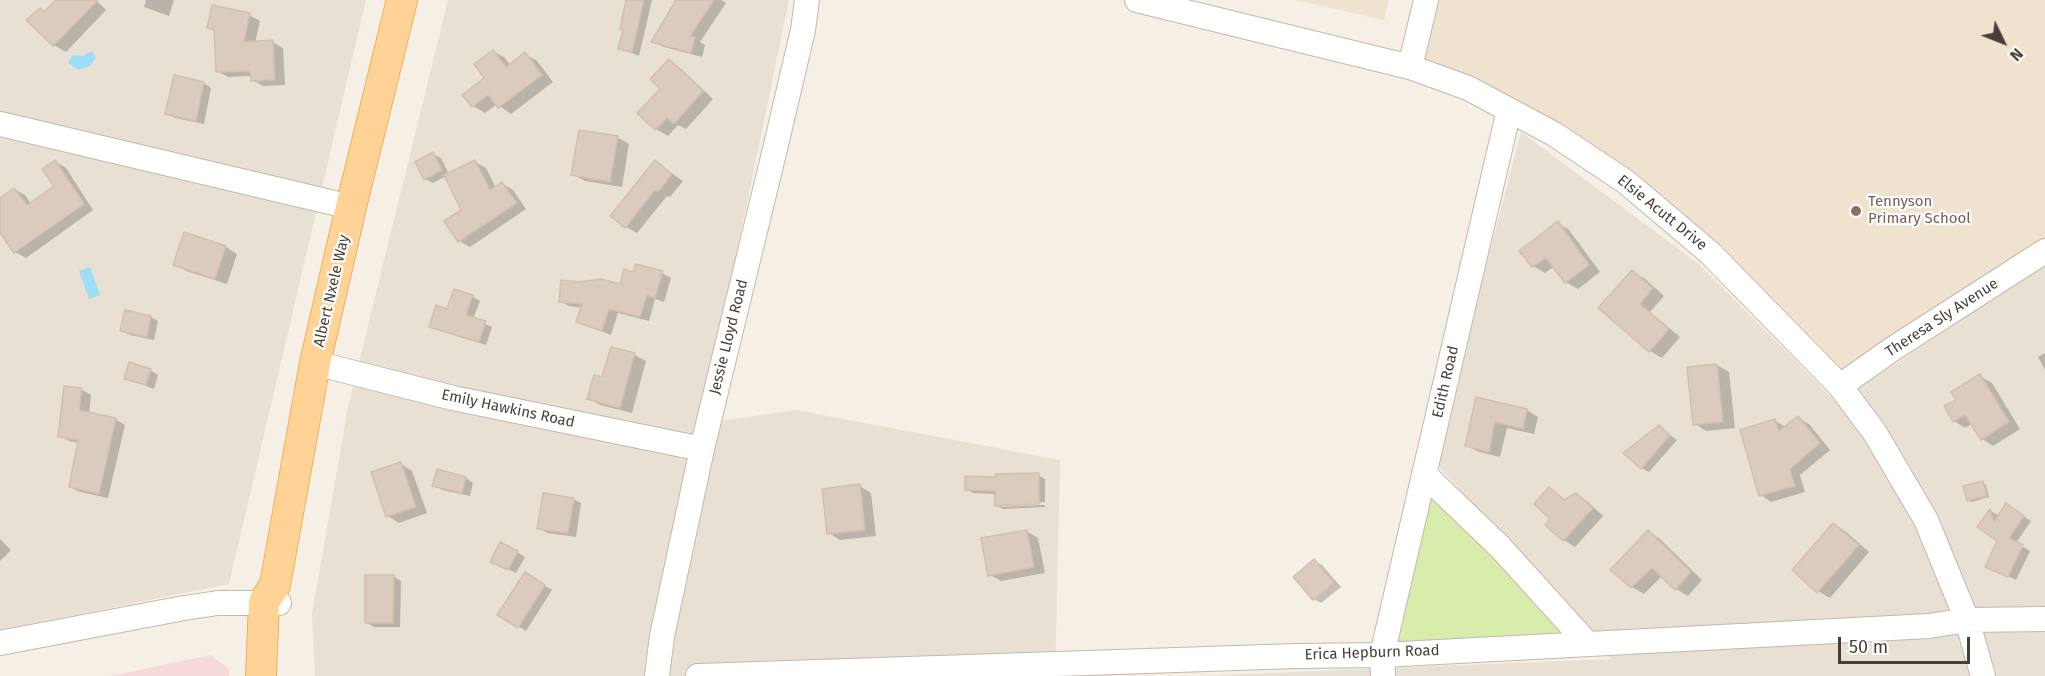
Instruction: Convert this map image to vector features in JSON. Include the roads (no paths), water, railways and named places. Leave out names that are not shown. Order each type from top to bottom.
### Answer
[{"type":"main road","name":"Albert Nxele Way","points":[[261,676],[315,363],[402,0]]},
{"type":"main road","name":"Albert Nxele Way","points":[[273,597],[282,676]]},
{"type":"street","name":"Jessie Lloyd Road","points":[[657,676],[662,636],[702,449],[778,138],[803,30],[807,0]]},
{"type":"street","name":"Elsie Acutt Drive","points":[[1137,0],[1410,67],[1468,88],[1554,134],[1626,182],[1710,253],[1840,386],[1875,433],[1926,520],[1967,620],[1983,676]]},
{"type":"street","points":[[1410,67],[1426,0]]},
{"type":"street","name":"Edith Road","points":[[1382,665],[1509,110]]},
{"type":"street","points":[[0,124],[351,207]]},
{"type":"street","name":"Theresa Sly Avenue","points":[[1840,386],[1894,348],[2045,251]]},
{"type":"street","name":"Emily Hawkins Road","points":[[315,363],[453,398],[702,449]]},
{"type":"street","points":[[1424,474],[1500,547],[1587,643]]},
{"type":"street","points":[[0,643],[184,608],[273,597]]},
{"type":"street","name":"Erica Hepburn Road","points":[[698,676],[1382,665],[1587,643],[1929,626],[1967,620],[2045,619]]},
{"type":"water","points":[[92,51],[96,58],[90,66],[78,70],[68,63],[73,55],[83,56]]},
{"type":"water","points":[[90,267],[100,295],[89,299],[79,271]]},
{"type":"place","name":"Tennyson Primary School","points":[[1856,211]]}]
